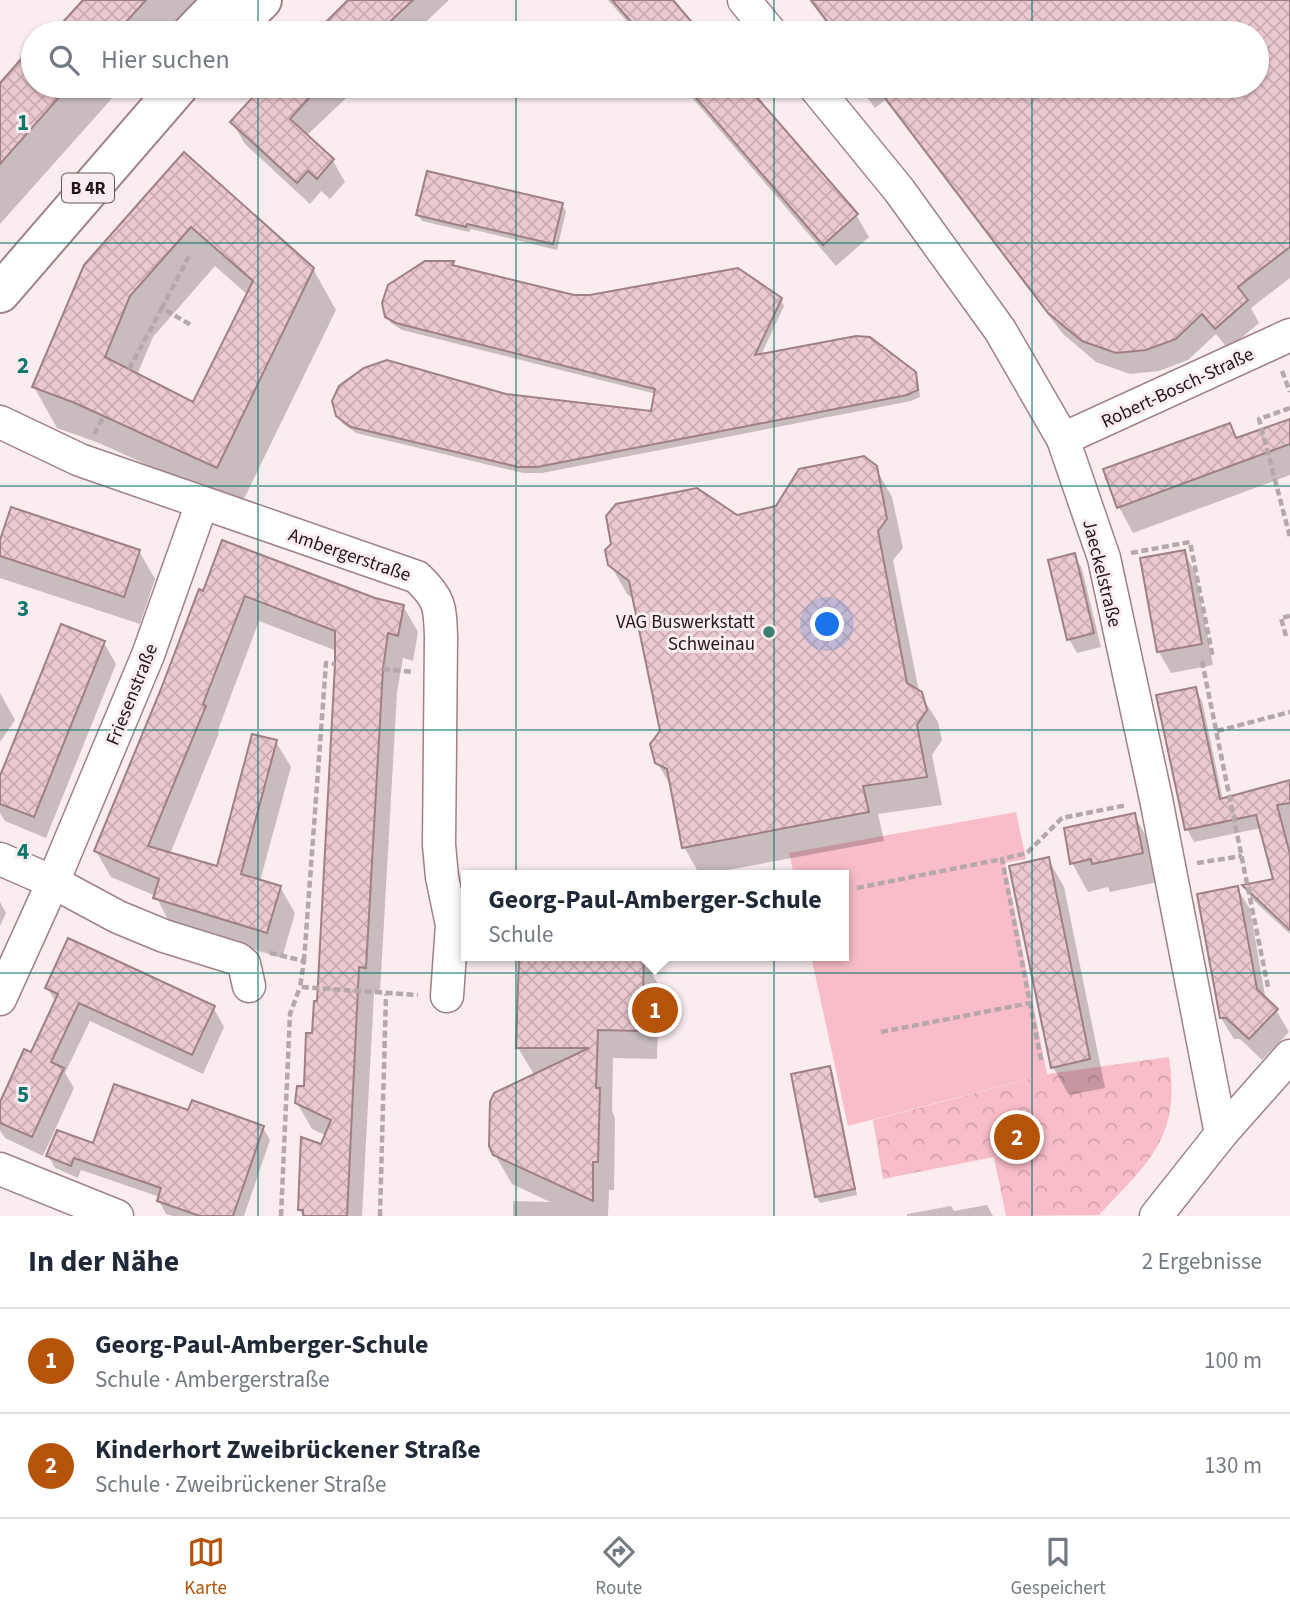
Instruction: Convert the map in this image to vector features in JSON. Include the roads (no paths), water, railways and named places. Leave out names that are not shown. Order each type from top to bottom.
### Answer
[{"type":"main road","points":[[204,21],[224,0]]},
{"type":"main road","points":[[241,21],[262,0]]},
{"type":"main road","name":"B 4R","points":[[0,251],[133,98]]},
{"type":"main road","name":"B 4R","points":[[0,293],[167,98]]},
{"type":"street","points":[[744,0],[761,21]]},
{"type":"street","name":"Jaeckelstraße","points":[[824,98],[899,190],[1000,330],[1063,439],[1104,558],[1156,799],[1221,1134]]},
{"type":"street","name":"Robert-Bosch-Straße","points":[[1063,439],[1290,335]]},
{"type":"street","name":"Ambergerstraße","points":[[0,422],[80,460],[417,577],[433,592],[439,610],[442,637],[439,845],[442,877],[452,925],[447,996]]},
{"type":"street","name":"Friesenstraße","points":[[0,999],[53,882],[148,655],[202,503]]},
{"type":"street","points":[[0,859],[53,882],[118,917],[164,936],[238,959],[246,975]]},
{"type":"street","points":[[1156,1216],[1221,1134],[1290,1056]]},
{"type":"street","points":[[0,1169],[117,1216]]},
{"type":"place","name":"VAG Buswerkstatt Schweinau","points":[[769,632]]},
{"type":"place","name":"Georg-Paul-Amberger-Schule","points":[[655,1010]]},
{"type":"place","name":"Kinderhort Zweibrückener Straße","points":[[1017,1137]]}]
